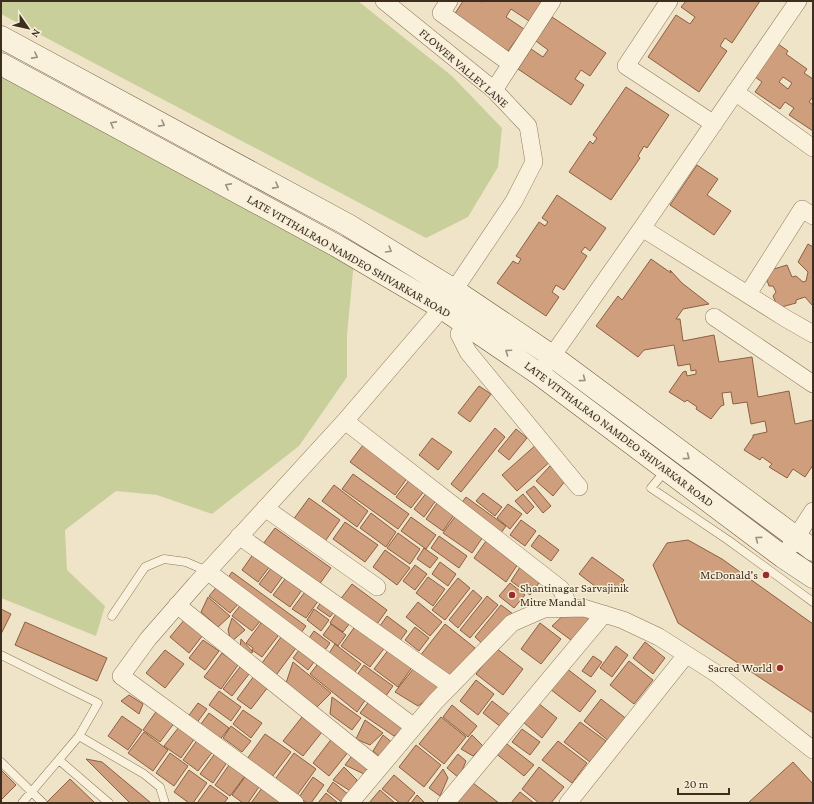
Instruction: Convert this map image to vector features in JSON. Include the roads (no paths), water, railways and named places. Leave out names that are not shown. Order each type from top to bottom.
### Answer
[{"type":"main road","name":"LATE VITTHALRAO NAMDEO SHIVARKAR ROAD","points":[[1,37],[348,225],[454,290],[552,356],[813,550]]},
{"type":"main road","name":"LATE VITTHALRAO NAMDEO SHIVARKAR ROAD","points":[[1,64],[337,246],[466,323],[539,374],[667,470],[734,533],[783,557],[813,577]]},
{"type":"street","name":"FLOWER VALLEY LANE","points":[[295,803],[121,676],[148,639],[177,605],[345,421],[442,308],[514,201],[534,162],[528,126],[494,90],[384,1]]},
{"type":"street","points":[[449,1],[441,13],[511,64]]},
{"type":"street","points":[[494,90],[552,1]]},
{"type":"street","points":[[669,1],[626,66],[714,124]]},
{"type":"street","points":[[539,374],[642,228],[798,1]]},
{"type":"street","points":[[735,92],[813,148]]},
{"type":"street","points":[[748,294],[802,209],[813,216]]},
{"type":"street","points":[[642,228],[813,334]]},
{"type":"street","points":[[714,318],[813,384]]},
{"type":"street","points":[[466,323],[459,334],[468,352],[579,487]]},
{"type":"street","points":[[345,421],[561,589],[570,608]]},
{"type":"street","points":[[265,508],[377,587]]},
{"type":"street","points":[[783,557],[813,511]]},
{"type":"street","points":[[239,536],[451,686]]},
{"type":"street","points":[[207,572],[414,727]]},
{"type":"street","points":[[177,605],[379,768]]},
{"type":"street","points":[[350,803],[414,727],[512,623],[544,609],[584,608],[623,620],[659,637],[717,674],[813,750]]},
{"type":"street","points":[[446,803],[604,614]]},
{"type":"street","points":[[568,803],[686,655]]},
{"type":"lane","points":[[734,533],[813,602]]},
{"type":"lane","points":[[112,616],[145,567],[164,559],[186,562],[207,572]]},
{"type":"lane","points":[[1,655],[98,703],[79,736],[22,803]]},
{"type":"lane","points":[[79,736],[144,774],[160,787],[165,803]]},
{"type":"lane","points":[[59,760],[109,803]]},
{"type":"lane","points":[[1,762],[42,803]]},
{"type":"place","name":"McDonald's","points":[[766,575]]},
{"type":"place","name":"Shantinagar Sarvajinik Mitre Mandal","points":[[512,595]]},
{"type":"place","name":"Sacred World","points":[[780,668]]}]
